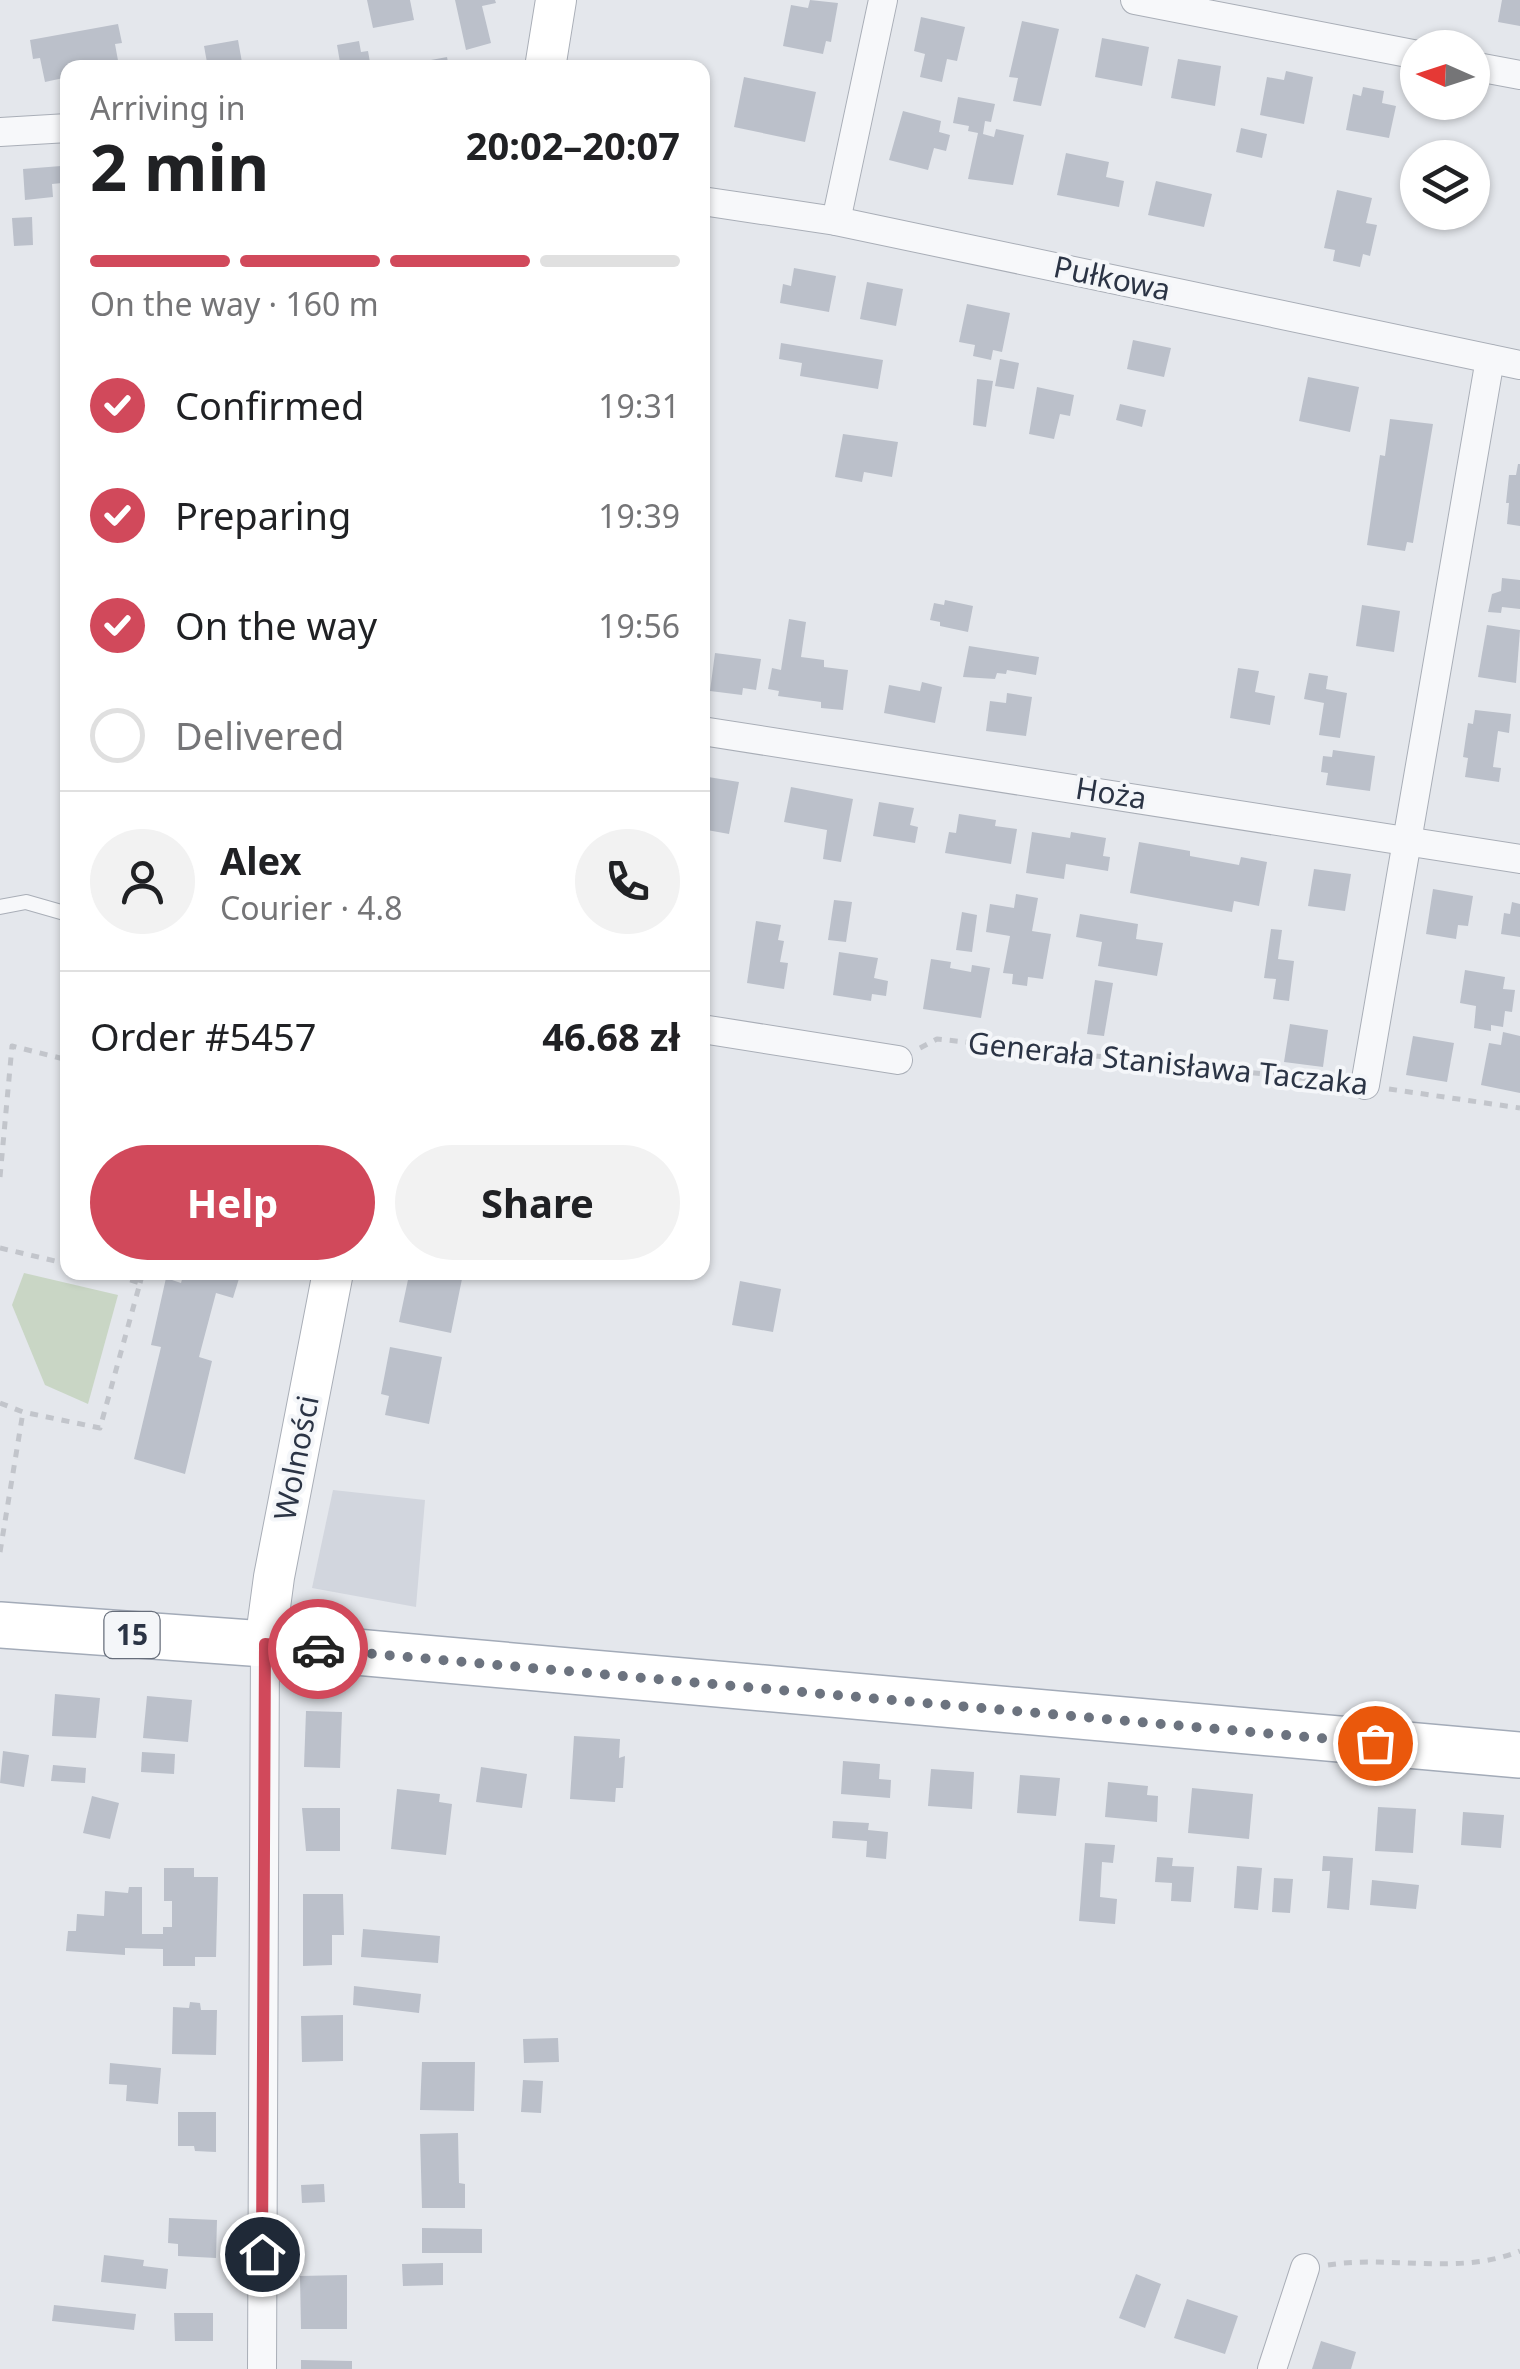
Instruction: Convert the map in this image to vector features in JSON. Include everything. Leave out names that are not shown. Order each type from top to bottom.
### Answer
[{"type":"main road","name":"15","points":[[0,1625],[265,1644],[1520,1755]]},
{"type":"street","points":[[546,60],[556,0]]},
{"type":"street","points":[[836,222],[883,0]]},
{"type":"street","points":[[1135,0],[1400,52]]},
{"type":"street","points":[[1490,69],[1520,75]]},
{"type":"street","points":[[0,132],[60,128]]},
{"type":"street","name":"Pułkowa","points":[[710,201],[836,222],[1520,365]]},
{"type":"street","points":[[1365,1085],[1490,359]]},
{"type":"street","name":"Hoża","points":[[710,732],[1520,858]]},
{"type":"street","points":[[710,1030],[898,1060]]},
{"type":"street","name":"Wolności","points":[[265,1644],[330,1280]]},
{"type":"street","points":[[262,2369],[265,1644]]},
{"type":"street","points":[[1272,2369],[1305,2268]]},
{"type":"lane","points":[[0,907],[26,902],[60,912]]},
{"type":"path","name":"Generała Stanisława Taczaka","points":[[898,1060],[937,1039],[1365,1085],[1520,1108]]},
{"type":"path","points":[[0,1177],[12,1046],[60,1058]]},
{"type":"path","points":[[0,1248],[60,1262]]},
{"type":"path","points":[[130,1280],[140,1283]]},
{"type":"path","points":[[0,1404],[100,1428],[141,1280]]},
{"type":"path","points":[[0,1552],[23,1412]]},
{"type":"path","points":[[1305,2268],[1356,2261],[1455,2265],[1501,2259],[1520,2251]]},
{"type":"shaded area","points":[[333,1490],[425,1500],[416,1607],[312,1588]]},
{"type":"green space","points":[[24,1273],[118,1295],[88,1404],[45,1385],[12,1305]]},
{"type":"building","points":[[367,0],[410,0],[414,20],[373,28]]},
{"type":"building","points":[[455,0],[495,0],[496,3],[482,6],[491,43],[466,50]]},
{"type":"building","points":[[810,0],[838,3],[831,42],[826,41],[823,54],[783,46],[791,5],[808,8]]},
{"type":"building","points":[[1502,0],[1520,0],[1520,26],[1498,22]]},
{"type":"building","points":[[921,17],[965,27],[957,61],[947,59],[942,82],[920,77],[925,54],[914,51]]},
{"type":"building","points":[[1022,21],[1059,29],[1041,106],[1013,101],[1018,78],[1009,77]]},
{"type":"building","points":[[118,24],[122,43],[115,44],[118,60],[60,60],[60,79],[45,82],[40,58],[33,59],[30,40]]},
{"type":"building","points":[[1102,38],[1149,47],[1142,86],[1095,77]]},
{"type":"building","points":[[238,40],[242,60],[207,60],[204,46]]},
{"type":"building","points":[[359,41],[361,52],[368,51],[370,60],[340,60],[337,45]]},
{"type":"building","points":[[1178,59],[1221,66],[1215,106],[1171,98]]},
{"type":"building","points":[[1286,71],[1313,77],[1304,124],[1260,115],[1267,77],[1284,80]]},
{"type":"building","points":[[744,77],[816,92],[805,142],[734,127]]},
{"type":"building","points":[[1363,87],[1384,91],[1382,103],[1396,106],[1389,138],[1346,130],[1353,94],[1361,96]]},
{"type":"building","points":[[958,97],[995,104],[983,134],[994,137],[996,129],[1024,135],[1013,185],[968,179],[978,133],[968,131],[969,126],[953,123]]},
{"type":"building","points":[[903,111],[941,121],[939,132],[950,135],[946,151],[934,148],[928,170],[889,160]]},
{"type":"building","points":[[1241,128],[1267,134],[1262,158],[1236,152]]},
{"type":"building","points":[[1066,153],[1109,162],[1106,177],[1124,181],[1119,207],[1057,195]]},
{"type":"building","points":[[60,166],[60,183],[52,184],[53,197],[25,200],[23,169]]},
{"type":"building","points":[[1156,181],[1212,194],[1204,227],[1148,215]]},
{"type":"building","points":[[1337,190],[1372,198],[1366,223],[1377,225],[1370,256],[1363,254],[1360,267],[1333,261],[1335,250],[1324,248]]},
{"type":"building","points":[[32,217],[33,245],[14,246],[12,218]]},
{"type":"building","points":[[794,268],[836,276],[829,312],[780,303],[783,284],[791,286]]},
{"type":"building","points":[[867,282],[903,289],[896,326],[860,319]]},
{"type":"building","points":[[967,304],[1010,313],[1002,352],[993,350],[991,360],[973,356],[975,345],[959,342]]},
{"type":"building","points":[[1133,340],[1171,348],[1164,377],[1127,369]]},
{"type":"building","points":[[781,343],[883,360],[878,389],[800,376],[802,363],[779,359]]},
{"type":"building","points":[[1000,359],[1019,363],[1014,389],[995,386]]},
{"type":"building","points":[[1308,377],[1359,387],[1350,432],[1299,421]]},
{"type":"building","points":[[977,379],[993,381],[986,427],[973,425]]},
{"type":"building","points":[[1037,387],[1074,395],[1070,416],[1060,414],[1054,439],[1029,434]]},
{"type":"building","points":[[1120,404],[1146,410],[1142,427],[1116,420]]},
{"type":"building","points":[[1390,419],[1433,424],[1413,543],[1407,542],[1405,551],[1367,545],[1380,455],[1385,456]]},
{"type":"building","points":[[843,434],[898,442],[892,477],[864,472],[862,482],[835,477]]},
{"type":"building","points":[[1518,464],[1520,526],[1507,524],[1506,503],[1509,475],[1516,475]]},
{"type":"building","points":[[1502,578],[1520,580],[1520,609],[1502,607],[1501,613],[1488,612],[1492,594],[1501,591]]},
{"type":"building","points":[[945,600],[973,606],[968,632],[930,620],[934,603],[944,605]]},
{"type":"building","points":[[1362,605],[1400,611],[1394,652],[1356,646]]},
{"type":"building","points":[[789,619],[806,622],[801,657],[824,660],[824,667],[848,670],[843,710],[821,708],[821,702],[778,696],[779,691],[768,689],[772,668],[781,670]]},
{"type":"building","points":[[1487,625],[1520,630],[1516,683],[1478,677]]},
{"type":"building","points":[[969,646],[1039,657],[1036,675],[1007,670],[1006,674],[997,673],[995,679],[963,677]]},
{"type":"building","points":[[715,653],[761,659],[756,690],[743,688],[742,695],[710,691]]},
{"type":"building","points":[[1238,668],[1259,671],[1255,692],[1275,696],[1270,725],[1230,718]]},
{"type":"building","points":[[1309,673],[1328,676],[1326,689],[1347,693],[1340,738],[1319,735],[1324,703],[1304,699]]},
{"type":"building","points":[[922,682],[942,687],[935,723],[884,713],[889,685],[920,691]]},
{"type":"building","points":[[1007,693],[1032,697],[1026,736],[986,731],[990,701],[1006,703]]},
{"type":"building","points":[[1475,710],[1511,714],[1509,733],[1498,731],[1493,767],[1501,768],[1499,782],[1465,777],[1468,758],[1463,757],[1468,723],[1473,724]]},
{"type":"building","points":[[1333,750],[1375,756],[1370,791],[1326,785],[1328,773],[1321,772],[1323,756],[1332,757]]},
{"type":"building","points":[[710,777],[739,782],[729,834],[710,831]]},
{"type":"building","points":[[791,787],[853,799],[841,862],[823,859],[827,830],[784,822]]},
{"type":"building","points":[[879,802],[914,808],[910,825],[918,827],[915,843],[873,836]]},
{"type":"building","points":[[959,814],[996,820],[995,826],[1017,829],[1011,864],[945,853],[949,832],[956,833]]},
{"type":"building","points":[[1032,832],[1070,838],[1071,832],[1106,838],[1103,856],[1110,857],[1108,871],[1066,864],[1064,879],[1026,873]]},
{"type":"building","points":[[1139,842],[1239,865],[1241,857],[1267,862],[1259,906],[1234,901],[1232,912],[1130,893]]},
{"type":"building","points":[[1314,869],[1351,874],[1345,911],[1308,906]]},
{"type":"building","points":[[1433,889],[1473,896],[1468,926],[1458,925],[1456,939],[1426,934]]},
{"type":"building","points":[[1016,894],[1038,898],[1032,931],[1051,934],[1043,979],[1028,977],[1027,986],[1012,984],[1013,974],[1003,973],[1010,936],[986,932],[990,904],[1014,908]]},
{"type":"building","points":[[834,900],[852,902],[846,942],[828,940]]},
{"type":"building","points":[[1512,902],[1520,904],[1520,937],[1501,934],[1504,913],[1510,914]]},
{"type":"building","points":[[962,912],[977,915],[972,952],[956,950]]},
{"type":"building","points":[[1080,914],[1138,924],[1136,939],[1163,943],[1157,976],[1098,966],[1102,942],[1076,937]]},
{"type":"building","points":[[756,921],[781,925],[778,940],[784,941],[780,962],[788,963],[784,989],[747,983]]},
{"type":"building","points":[[1271,929],[1282,930],[1278,959],[1294,961],[1289,1001],[1273,999],[1276,979],[1264,978]]},
{"type":"building","points":[[839,952],[878,958],[874,978],[888,981],[886,996],[872,994],[871,1001],[833,995]]},
{"type":"building","points":[[931,959],[951,962],[950,968],[971,972],[972,965],[990,968],[981,1018],[923,1009]]},
{"type":"building","points":[[1465,970],[1505,977],[1503,989],[1515,990],[1512,1012],[1505,1011],[1503,1027],[1491,1025],[1491,1031],[1474,1028],[1476,1006],[1460,1003]]},
{"type":"building","points":[[1095,980],[1113,983],[1104,1036],[1087,1034]]},
{"type":"building","points":[[1290,1024],[1328,1030],[1323,1067],[1284,1062]]},
{"type":"building","points":[[1503,1032],[1520,1036],[1520,1093],[1481,1085],[1489,1043],[1501,1045]]},
{"type":"building","points":[[1413,1036],[1454,1043],[1447,1082],[1406,1075]]},
{"type":"building","points":[[166,1280],[239,1280],[233,1298],[216,1293],[199,1357],[212,1361],[185,1474],[134,1459],[161,1347],[151,1345]]},
{"type":"building","points":[[408,1280],[462,1280],[451,1333],[399,1322]]},
{"type":"building","points":[[740,1281],[781,1289],[773,1332],[732,1325]]},
{"type":"building","points":[[390,1347],[442,1357],[429,1424],[385,1415],[389,1396],[381,1394]]},
{"type":"building","points":[[55,1694],[100,1698],[96,1738],[52,1736]]},
{"type":"building","points":[[147,1696],[192,1700],[188,1742],[143,1738]]},
{"type":"building","points":[[306,1711],[342,1712],[340,1768],[304,1767]]},
{"type":"building","points":[[574,1736],[620,1739],[619,1758],[625,1756],[623,1788],[616,1788],[615,1802],[570,1799]]},
{"type":"building","points":[[3,1751],[29,1755],[24,1787],[0,1783]]},
{"type":"building","points":[[142,1752],[175,1754],[174,1774],[141,1772]]},
{"type":"building","points":[[843,1761],[880,1764],[879,1779],[891,1780],[890,1798],[841,1794]]},
{"type":"building","points":[[53,1765],[86,1768],[85,1783],[51,1781]]},
{"type":"building","points":[[481,1767],[527,1774],[522,1808],[476,1802]]},
{"type":"building","points":[[931,1769],[974,1772],[972,1809],[928,1806]]},
{"type":"building","points":[[1020,1775],[1060,1778],[1056,1816],[1017,1813]]},
{"type":"building","points":[[1108,1782],[1148,1786],[1147,1795],[1158,1796],[1157,1822],[1105,1817]]},
{"type":"building","points":[[1192,1788],[1253,1794],[1249,1839],[1188,1833]]},
{"type":"building","points":[[397,1789],[440,1794],[439,1802],[452,1804],[446,1855],[391,1849]]},
{"type":"building","points":[[92,1796],[119,1803],[110,1839],[83,1833]]},
{"type":"building","points":[[1378,1807],[1416,1809],[1413,1853],[1375,1851]]},
{"type":"building","points":[[302,1808],[340,1808],[340,1851],[306,1851]]},
{"type":"building","points":[[1463,1812],[1504,1815],[1501,1848],[1461,1845]]},
{"type":"building","points":[[833,1821],[869,1823],[868,1830],[888,1832],[886,1859],[866,1857],[867,1841],[832,1838]]},
{"type":"building","points":[[1085,1843],[1115,1845],[1113,1863],[1102,1862],[1100,1897],[1117,1899],[1115,1924],[1079,1921]]},
{"type":"building","points":[[1323,1856],[1353,1858],[1349,1910],[1327,1908],[1330,1871],[1322,1871]]},
{"type":"building","points":[[1157,1857],[1173,1858],[1172,1866],[1194,1867],[1191,1902],[1171,1901],[1172,1883],[1155,1882]]},
{"type":"building","points":[[1237,1866],[1262,1868],[1258,1910],[1234,1908]]},
{"type":"building","points":[[164,1868],[194,1868],[194,1877],[218,1877],[216,1957],[195,1957],[195,1966],[163,1966],[163,1949],[125,1948],[125,1955],[66,1951],[68,1931],[76,1931],[77,1914],[104,1916],[105,1891],[128,1893],[129,1887],[142,1887],[142,1934],[163,1934],[163,1927],[172,1927],[172,1901],[164,1901]]},
{"type":"building","points":[[1274,1878],[1293,1879],[1290,1913],[1272,1912]]},
{"type":"building","points":[[1372,1880],[1419,1885],[1416,1909],[1370,1905]]},
{"type":"building","points":[[303,1894],[343,1894],[344,1935],[332,1935],[332,1965],[303,1966]]},
{"type":"building","points":[[363,1929],[440,1936],[438,1963],[361,1957]]},
{"type":"building","points":[[354,1986],[421,1994],[419,2013],[353,2005]]},
{"type":"building","points":[[190,2002],[200,2003],[201,2010],[217,2010],[216,2055],[172,2054],[173,2007],[189,2008]]},
{"type":"building","points":[[343,2015],[343,2061],[302,2062],[301,2016]]},
{"type":"building","points":[[558,2038],[559,2062],[524,2063],[523,2039]]},
{"type":"building","points":[[422,2062],[475,2062],[474,2111],[420,2110]]},
{"type":"building","points":[[110,2063],[161,2068],[158,2104],[126,2101],[127,2085],[109,2084]]},
{"type":"building","points":[[523,2080],[543,2081],[541,2113],[521,2112]]},
{"type":"building","points":[[178,2112],[216,2112],[216,2152],[178,2146]]},
{"type":"building","points":[[458,2133],[459,2183],[465,2184],[465,2208],[422,2208],[420,2134]]},
{"type":"building","points":[[324,2184],[325,2202],[302,2203],[301,2185]]},
{"type":"building","points":[[169,2218],[217,2220],[216,2258],[178,2256],[178,2244],[168,2243]]},
{"type":"building","points":[[422,2228],[482,2229],[482,2253],[422,2253]]},
{"type":"building","points":[[104,2255],[144,2260],[143,2266],[168,2269],[166,2289],[101,2282]]},
{"type":"building","points":[[443,2263],[443,2285],[403,2286],[402,2264]]},
{"type":"building","points":[[1136,2274],[1161,2284],[1145,2328],[1119,2318]]},
{"type":"building","points":[[347,2275],[347,2329],[301,2329],[300,2276]]},
{"type":"building","points":[[1187,2299],[1238,2316],[1225,2354],[1174,2338]]},
{"type":"building","points":[[54,2305],[136,2314],[134,2330],[52,2321]]},
{"type":"building","points":[[174,2313],[213,2313],[213,2341],[175,2341]]},
{"type":"building","points":[[1321,2341],[1356,2352],[1351,2369],[1312,2369]]},
{"type":"building","points":[[301,2360],[352,2361],[352,2369],[301,2369]]},
{"type":"way so far","points":[[318,1649],[1375,1743]]},
{"type":"route","points":[[262,2254],[265,1644],[318,1649]]}]
